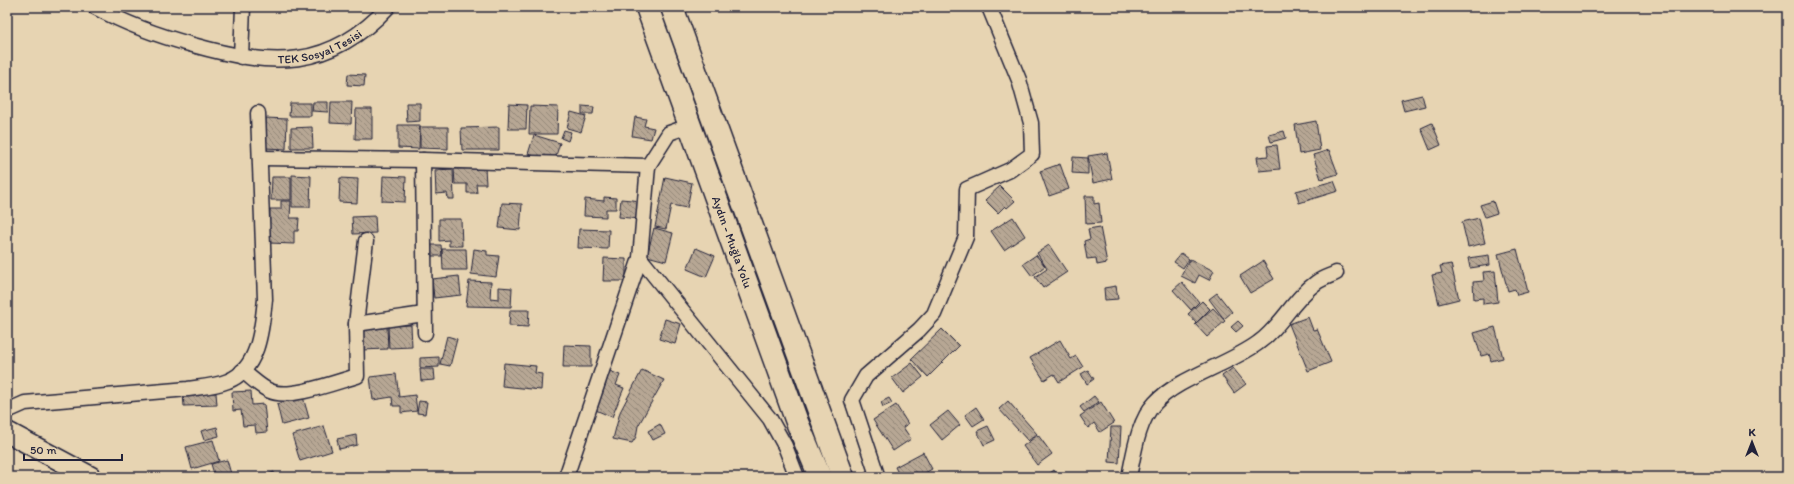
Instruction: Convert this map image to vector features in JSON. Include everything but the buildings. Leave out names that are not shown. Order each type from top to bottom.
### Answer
[{"type":"highway","name":"Aydın - Muğla Yolu","points":[[647,7],[797,422],[820,477]]},
{"type":"highway","name":"Aydın - Muğla Yolu","points":[[672,7],[843,477]]},
{"type":"street","name":"TEK Sosyal Tesisi","points":[[95,7],[110,16],[148,31],[228,55],[273,60],[298,59],[337,47],[355,37],[388,7]]},
{"type":"street","points":[[241,57],[243,7]]},
{"type":"street","points":[[872,477],[877,475],[852,400],[866,376],[919,330],[934,314],[966,237],[967,190],[1010,170],[1032,154],[1031,123],[1019,80],[989,7]]},
{"type":"street","points":[[7,411],[25,403],[188,389],[229,380],[242,371],[252,360],[263,322],[265,300],[258,113]]},
{"type":"street","points":[[566,477],[640,258],[648,166],[669,133],[689,126]]},
{"type":"street","points":[[260,158],[423,160],[648,166]]},
{"type":"street","points":[[423,160],[425,333]]},
{"type":"street","points":[[242,371],[270,391],[280,394],[293,394],[357,376],[356,324],[366,241]]},
{"type":"street","points":[[640,258],[770,419],[784,446],[796,477]]},
{"type":"street","points":[[1129,477],[1139,436],[1145,419],[1154,403],[1168,391],[1235,358],[1259,343],[1274,329],[1305,293],[1318,282],[1336,273]]},
{"type":"street","points":[[356,324],[424,314]]},
{"type":"street","points":[[7,432],[68,471],[91,477]]}]
